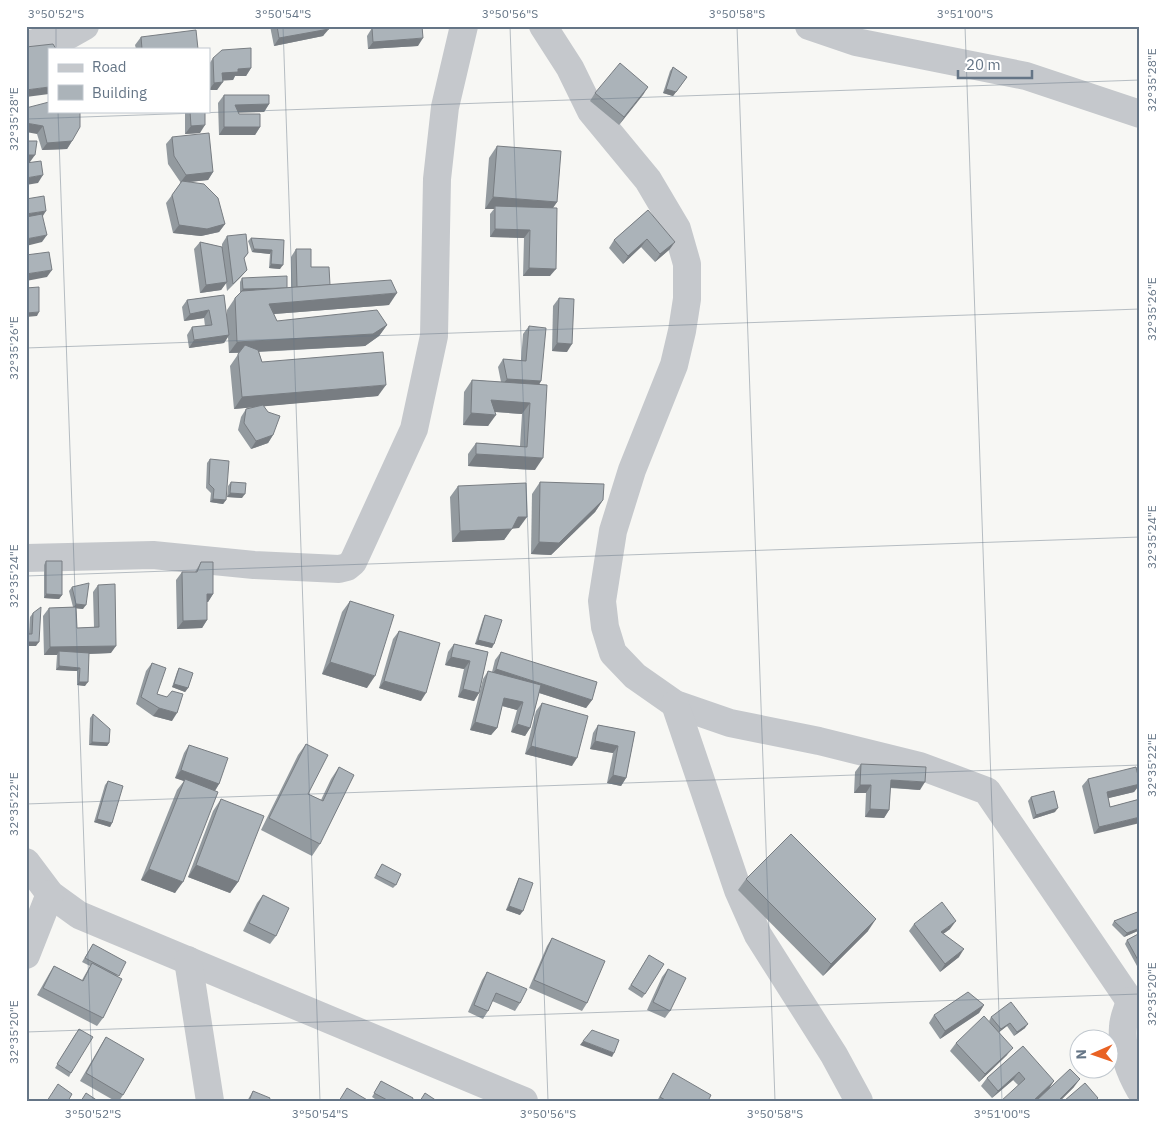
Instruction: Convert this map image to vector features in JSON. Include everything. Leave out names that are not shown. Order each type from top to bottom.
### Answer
[{"type":"street","points":[[26,45],[69,35],[85,26]]},
{"type":"street","points":[[26,558],[153,555],[254,565],[339,569],[347,567],[353,562],[414,429],[434,336],[437,179],[445,107],[464,26]]},
{"type":"street","points":[[543,26],[570,68],[591,111],[648,180],[677,229],[686,264],[687,299],[674,366],[632,470],[615,524],[602,601],[605,627],[613,653],[635,676],[675,704],[730,723],[819,741],[920,766],[987,791],[1135,1003],[1123,1026],[1124,1050],[1131,1076],[1140,1090]]},
{"type":"street","points":[[809,26],[856,42],[1026,76],[1140,114]]},
{"type":"street","points":[[675,704],[738,890],[758,935],[829,1047],[859,1101]]},
{"type":"street","points":[[26,862],[50,894],[79,916],[524,1101]]},
{"type":"street","points":[[26,954],[50,894]]},
{"type":"street","points":[[188,960],[210,1101]]},
{"type":"building","points":[[277,26],[328,26],[329,29],[279,38]]},
{"type":"building","points":[[422,26],[423,38],[373,42],[372,28]]},
{"type":"building","points":[[196,30],[198,48],[142,48],[141,37]]},
{"type":"building","points":[[53,44],[55,48],[48,48],[48,87],[26,90],[26,47]]},
{"type":"building","points":[[251,48],[251,68],[238,69],[238,72],[222,73],[223,82],[214,83],[213,58],[222,50]]},
{"type":"building","points":[[620,63],[648,87],[624,117],[595,93]]},
{"type":"building","points":[[673,67],[687,77],[676,92],[666,89]]},
{"type":"building","points":[[224,95],[269,95],[269,104],[235,105],[239,114],[260,114],[260,127],[224,127]]},
{"type":"building","points":[[48,102],[48,112],[80,112],[80,127],[72,141],[47,143],[43,126],[26,123],[26,108]]},
{"type":"building","points":[[190,112],[205,112],[205,125],[191,126]]},
{"type":"building","points":[[209,133],[213,172],[186,175],[174,156],[172,137]]},
{"type":"building","points":[[26,141],[37,141],[35,155],[26,155]]},
{"type":"building","points":[[497,146],[561,151],[557,202],[493,197]]},
{"type":"building","points":[[41,161],[43,175],[26,178],[26,163]]},
{"type":"building","points":[[182,181],[204,184],[218,198],[225,224],[207,229],[179,225],[172,195]]},
{"type":"building","points":[[44,196],[46,211],[26,214],[26,199]]},
{"type":"building","points":[[495,206],[557,208],[556,269],[529,268],[530,230],[495,229]]},
{"type":"building","points":[[648,210],[675,242],[660,254],[647,239],[628,256],[614,240]]},
{"type":"building","points":[[42,214],[47,235],[26,239],[26,217]]},
{"type":"building","points":[[246,234],[248,253],[244,258],[247,270],[233,284],[227,236]]},
{"type":"building","points":[[251,238],[284,240],[283,265],[271,264],[272,250],[254,249]]},
{"type":"building","points":[[200,242],[222,247],[227,282],[206,285]]},
{"type":"building","points":[[296,249],[311,249],[311,267],[329,267],[330,285],[297,287]]},
{"type":"building","points":[[49,252],[52,270],[26,274],[26,255]]},
{"type":"building","points":[[287,276],[287,288],[243,289],[242,278]]},
{"type":"building","points":[[391,280],[397,293],[269,304],[277,321],[377,310],[387,325],[373,334],[237,342],[235,298],[242,291]]},
{"type":"building","points":[[39,287],[39,312],[26,313],[26,288]]},
{"type":"building","points":[[224,295],[229,335],[194,340],[192,327],[212,325],[209,310],[190,314],[187,300]]},
{"type":"building","points":[[559,298],[574,299],[572,344],[557,343]]},
{"type":"building","points":[[529,326],[546,328],[541,381],[507,379],[503,359],[526,361]]},
{"type":"building","points":[[245,345],[258,350],[262,362],[383,352],[386,385],[242,397],[238,354]]},
{"type":"building","points":[[472,380],[547,385],[543,458],[476,454],[476,443],[527,447],[530,403],[491,400],[496,415],[471,413]]},
{"type":"building","points":[[263,405],[268,412],[280,416],[273,435],[256,441],[244,423],[246,409]]},
{"type":"building","points":[[210,459],[229,461],[226,500],[213,499],[214,489],[209,484]]},
{"type":"building","points":[[231,482],[246,483],[245,494],[230,493]]},
{"type":"building","points":[[540,482],[604,484],[603,500],[559,543],[539,542]]},
{"type":"building","points":[[526,483],[527,517],[518,517],[512,529],[460,531],[458,486]]},
{"type":"building","points":[[46,561],[62,561],[62,595],[46,594]]},
{"type":"building","points":[[201,562],[213,562],[213,594],[207,594],[207,620],[183,621],[182,572],[197,572]]},
{"type":"building","points":[[89,583],[86,605],[76,604],[72,587]]},
{"type":"building","points":[[115,584],[116,646],[50,647],[49,608],[76,607],[77,628],[99,627],[98,585]]},
{"type":"building","points":[[350,601],[394,615],[375,676],[330,662]]},
{"type":"building","points":[[41,607],[39,642],[26,642],[26,634],[32,634],[33,613]]},
{"type":"building","points":[[485,615],[502,620],[494,644],[478,640]]},
{"type":"building","points":[[399,631],[440,643],[426,693],[384,681]]},
{"type":"building","points":[[454,644],[488,652],[479,693],[463,689],[470,661],[451,657]]},
{"type":"building","points":[[59,651],[89,653],[88,682],[79,682],[80,668],[59,666]]},
{"type":"building","points":[[501,652],[597,682],[592,700],[496,669]]},
{"type":"building","points":[[152,663],[166,668],[157,694],[167,697],[172,691],[183,694],[177,713],[159,708],[141,697]]},
{"type":"building","points":[[179,668],[193,673],[188,688],[174,684]]},
{"type":"building","points":[[488,671],[541,685],[530,728],[517,724],[523,702],[504,698],[497,728],[475,722]]},
{"type":"building","points":[[542,703],[588,716],[577,758],[531,746]]},
{"type":"building","points":[[93,714],[110,729],[109,743],[92,742]]},
{"type":"building","points":[[598,725],[635,732],[626,778],[613,775],[618,746],[595,741]]},
{"type":"building","points":[[306,744],[328,755],[308,794],[323,801],[339,767],[354,775],[320,844],[269,818]]},
{"type":"building","points":[[189,745],[228,758],[219,784],[181,770]]},
{"type":"building","points":[[861,764],[926,767],[925,782],[891,780],[889,810],[870,809],[871,785],[860,785]]},
{"type":"building","points":[[1136,767],[1140,784],[1107,792],[1110,807],[1140,799],[1140,817],[1099,827],[1088,779]]},
{"type":"building","points":[[185,779],[218,792],[183,882],[149,869]]},
{"type":"building","points":[[108,781],[123,786],[112,823],[97,819]]},
{"type":"building","points":[[1054,791],[1058,808],[1036,815],[1031,797]]},
{"type":"building","points":[[221,799],[264,816],[238,882],[196,865]]},
{"type":"building","points":[[791,834],[876,919],[831,964],[746,879]]},
{"type":"building","points":[[382,864],[401,874],[396,885],[376,875]]},
{"type":"building","points":[[519,878],[533,883],[523,911],[509,906]]},
{"type":"building","points":[[263,895],[289,908],[276,936],[249,923]]},
{"type":"building","points":[[942,902],[956,921],[941,932],[964,949],[945,964],[914,924]]},
{"type":"building","points":[[1140,911],[1140,928],[1127,933],[1114,921]]},
{"type":"building","points":[[1140,933],[1140,962],[1139,962],[1127,940]]},
{"type":"building","points":[[552,938],[605,961],[587,1003],[534,980]]},
{"type":"building","points":[[93,944],[126,962],[119,976],[85,958]]},
{"type":"building","points":[[649,955],[664,964],[645,994],[631,985]]},
{"type":"building","points":[[92,963],[122,979],[103,1018],[43,988],[54,966],[83,981]]},
{"type":"building","points":[[668,969],[686,978],[670,1011],[653,1002]]},
{"type":"building","points":[[487,972],[527,989],[520,1003],[496,993],[488,1011],[474,1005]]},
{"type":"building","points":[[968,992],[984,1005],[945,1031],[934,1015]]},
{"type":"building","points":[[1011,1002],[1028,1024],[1017,1032],[1010,1023],[1001,1029],[991,1017]]},
{"type":"building","points":[[984,1016],[1013,1048],[985,1074],[956,1043]]},
{"type":"building","points":[[79,1029],[93,1037],[71,1073],[57,1064]]},
{"type":"building","points":[[592,1030],[619,1040],[614,1053],[583,1041]]},
{"type":"building","points":[[106,1037],[144,1059],[123,1095],[86,1073]]},
{"type":"building","points":[[1023,1046],[1054,1081],[1033,1101],[1001,1101],[1025,1079],[1019,1072],[998,1091],[987,1078]]},
{"type":"building","points":[[1068,1071],[1068,1080],[1079,1080],[1058,1101],[1036,1101]]},
{"type":"building","points":[[673,1073],[711,1095],[708,1101],[667,1101],[660,1097]]},
{"type":"building","points":[[381,1081],[413,1098],[412,1101],[389,1101],[374,1093]]},
{"type":"building","points":[[1085,1083],[1098,1098],[1095,1101],[1064,1101]]},
{"type":"building","points":[[58,1084],[72,1094],[68,1101],[47,1101]]},
{"type":"building","points":[[347,1088],[369,1101],[339,1101]]},
{"type":"building","points":[[253,1091],[270,1098],[269,1101],[249,1101]]},
{"type":"building","points":[[86,1093],[98,1101],[81,1101]]},
{"type":"building","points":[[425,1093],[437,1101],[420,1101]]}]
